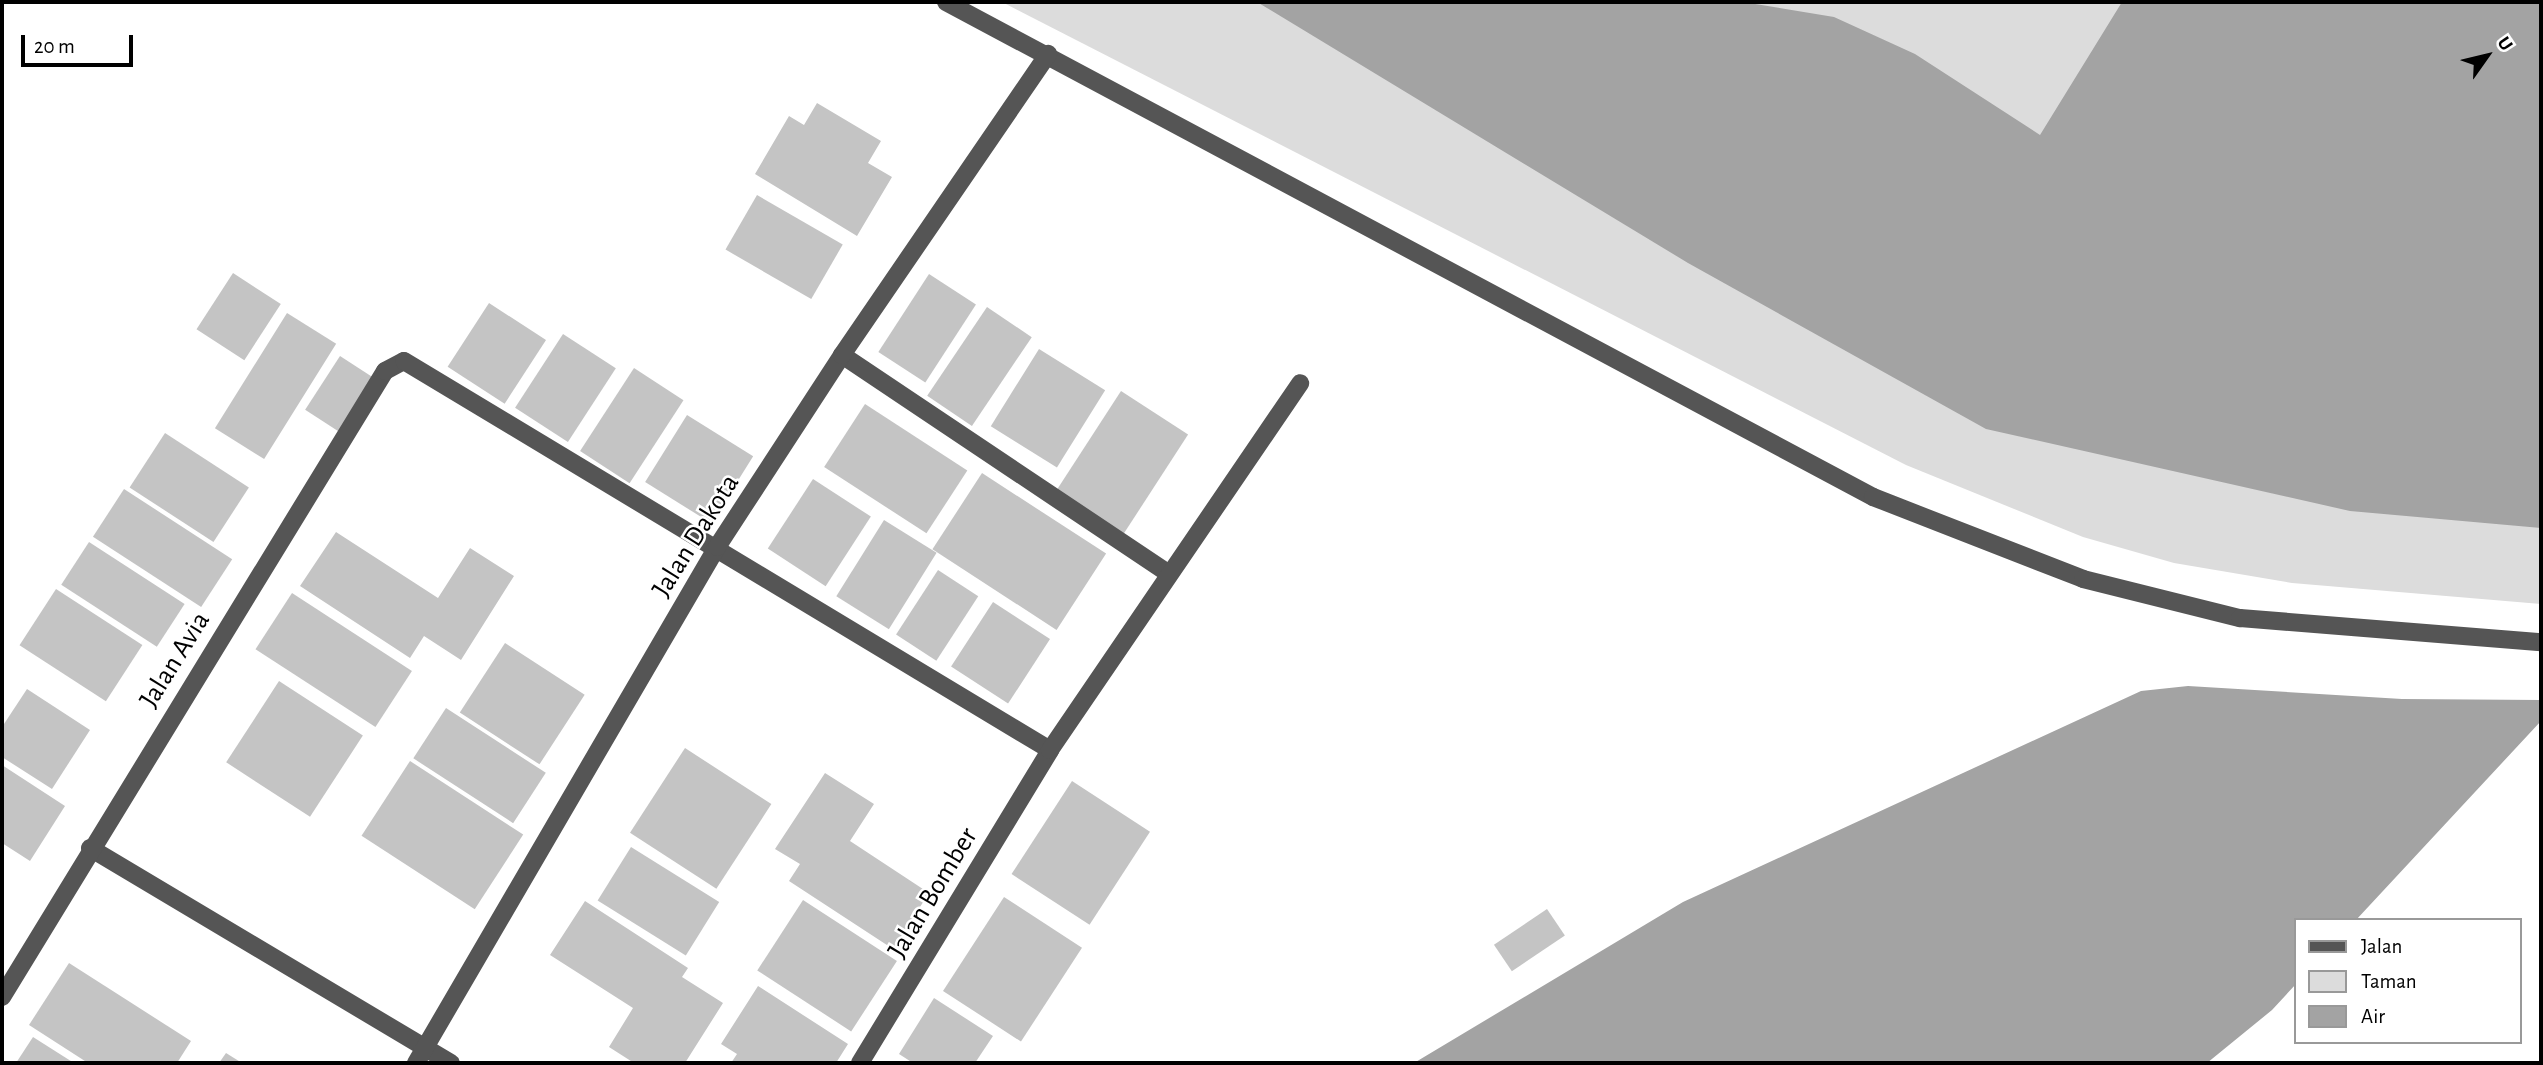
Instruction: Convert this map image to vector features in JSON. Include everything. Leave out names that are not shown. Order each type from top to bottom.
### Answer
[{"type":"lane","points":[[946,2],[1048,54],[1860,490],[1897,507],[2082,579],[2240,618],[2541,642]]},
{"type":"lane","name":"Jalan Dakota","points":[[421,1056],[717,547],[842,355],[1048,54]]},
{"type":"lane","points":[[842,355],[1168,573]]},
{"type":"lane","name":"Jalan Avia","points":[[2,997],[90,848],[385,370],[404,361],[717,547]]},
{"type":"lane","name":"Jalan Bomber","points":[[860,1063],[1050,750],[1168,573],[1300,383]]},
{"type":"lane","points":[[717,547],[1050,750]]},
{"type":"lane","points":[[90,848],[421,1056],[451,1063]]},
{"type":"green space","points":[[1002,2],[2541,2],[2541,604],[2292,583],[2174,563],[2083,537],[1906,465]]},
{"type":"water","points":[[1257,2],[1743,2],[1834,17],[1915,54],[2040,135],[2122,2],[2541,2],[2541,528],[2350,511],[1986,429],[1688,263]]},
{"type":"water","points":[[2188,686],[2402,699],[2541,700],[2541,721],[2358,918],[2294,918],[2294,986],[2272,1010],[2207,1063],[1414,1063],[1683,902],[2141,691]]},
{"type":"building","points":[[817,103],[881,141],[868,163],[892,177],[857,236],[755,174],[789,116],[804,125]]},
{"type":"building","points":[[757,195],[843,244],[811,299],[726,250]]},
{"type":"building","points":[[233,273],[281,304],[244,360],[197,329]]},
{"type":"building","points":[[929,274],[976,304],[925,382],[878,352]]},
{"type":"building","points":[[489,303],[546,340],[505,404],[448,367]]},
{"type":"building","points":[[987,307],[1032,337],[972,426],[927,396]]},
{"type":"building","points":[[287,313],[336,344],[264,459],[215,428]]},
{"type":"building","points":[[563,334],[616,368],[568,442],[515,408]]},
{"type":"building","points":[[1039,349],[1105,390],[1057,468],[991,426]]},
{"type":"building","points":[[340,356],[374,378],[339,431],[305,410]]},
{"type":"building","points":[[634,368],[683,400],[630,483],[580,451]]},
{"type":"building","points":[[1121,391],[1188,435],[1124,534],[1057,490]]},
{"type":"building","points":[[865,404],[967,470],[926,533],[824,467]]},
{"type":"building","points":[[687,415],[753,456],[711,523],[645,482]]},
{"type":"building","points":[[165,433],[249,487],[213,542],[130,488]]},
{"type":"building","points":[[982,473],[1106,554],[1057,630],[932,549]]},
{"type":"building","points":[[813,479],[871,517],[826,586],[768,549]]},
{"type":"building","points":[[124,489],[232,559],[201,607],[93,537]]},
{"type":"building","points":[[884,520],[937,553],[889,629],[836,596]]},
{"type":"building","points":[[336,532],[438,598],[470,548],[514,576],[461,660],[424,636],[410,658],[300,586]]},
{"type":"building","points":[[89,542],[185,604],[157,647],[61,585]]},
{"type":"building","points":[[938,570],[978,596],[936,661],[896,635]]},
{"type":"building","points":[[56,589],[142,645],[106,701],[20,645]]},
{"type":"building","points":[[292,593],[412,671],[375,727],[256,649]]},
{"type":"building","points":[[993,602],[1050,639],[1008,704],[951,667]]},
{"type":"building","points":[[505,643],[585,695],[539,764],[460,713]]},
{"type":"building","points":[[279,681],[363,735],[310,817],[226,762]]},
{"type":"building","points":[[27,689],[90,730],[52,789],[2,757],[2,727]]},
{"type":"building","points":[[446,708],[546,773],[513,823],[413,758]]},
{"type":"building","points":[[685,748],[771,804],[716,889],[630,833]]},
{"type":"building","points":[[410,761],[523,835],[475,909],[362,836]]},
{"type":"building","points":[[2,765],[65,806],[30,861],[2,843]]},
{"type":"building","points":[[825,773],[874,804],[850,841],[929,893],[893,949],[789,881],[800,864],[775,849]]},
{"type":"building","points":[[1072,781],[1150,832],[1090,925],[1012,874]]},
{"type":"building","points":[[631,847],[719,902],[686,956],[598,900]]},
{"type":"building","points":[[1004,897],[1082,948],[1021,1042],[943,991]]},
{"type":"building","points":[[803,900],[897,961],[851,1031],[757,970]]},
{"type":"building","points":[[585,901],[688,968],[682,977],[723,1003],[685,1063],[634,1063],[609,1047],[633,1008],[550,955]]},
{"type":"building","points":[[1547,909],[1565,936],[1512,971],[1494,945]]},
{"type":"building","points":[[69,963],[191,1041],[177,1063],[88,1063],[29,1025]]},
{"type":"building","points":[[758,986],[848,1044],[836,1063],[731,1063],[737,1054],[721,1044]]},
{"type":"building","points":[[934,998],[993,1036],[975,1063],[913,1063],[899,1054]]},
{"type":"building","points":[[33,1037],[74,1063],[16,1063]]},
{"type":"building","points":[[226,1053],[242,1063],[219,1063]]}]
